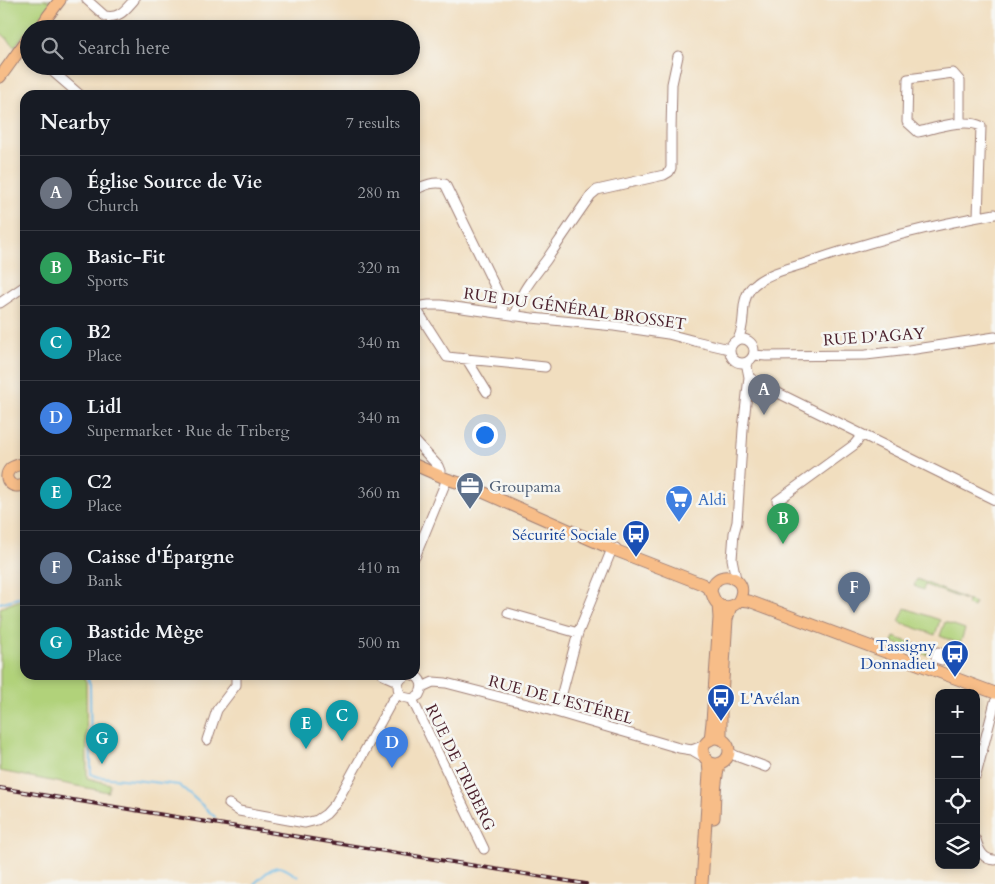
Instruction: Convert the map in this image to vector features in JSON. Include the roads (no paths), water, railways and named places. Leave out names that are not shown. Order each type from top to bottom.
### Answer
[{"type":"main road","points":[[46,20],[60,0]]},
{"type":"main road","points":[[51,20],[66,0]]},
{"type":"main road","points":[[0,77],[12,62],[20,47]]},
{"type":"main road","points":[[12,62],[20,57]]},
{"type":"main road","points":[[420,463],[612,549],[706,586],[729,577],[736,579],[741,587],[737,600],[727,619],[721,711],[710,748],[714,764],[720,763],[729,752],[727,744],[710,748]]},
{"type":"main road","points":[[20,465],[13,466],[8,471],[4,480],[14,486],[20,486]]},
{"type":"main road","points":[[420,467],[471,482],[703,580],[716,583]]},
{"type":"main road","points":[[716,583],[713,599],[724,607],[737,600],[758,600],[995,687]]},
{"type":"main road","points":[[737,600],[749,601],[995,693]]},
{"type":"main road","points":[[702,884],[718,604]]},
{"type":"main road","points":[[710,884],[716,785],[720,763]]},
{"type":"street","points":[[86,0],[108,17],[119,15],[134,0]]},
{"type":"street","points":[[515,316],[528,283],[591,194],[596,190],[664,175],[669,172],[671,168],[672,84],[678,56]]},
{"type":"street","points":[[960,123],[960,81],[952,73],[908,79],[908,122],[918,132],[960,123],[981,126],[978,217]]},
{"type":"street","points":[[58,75],[74,90]]},
{"type":"street","points":[[420,187],[426,184],[439,182],[445,184],[501,299],[504,314]]},
{"type":"street","points":[[751,358],[744,363],[738,362],[733,359],[730,349],[742,330],[743,308],[747,294],[761,280],[842,251],[995,214]]},
{"type":"street","points":[[0,303],[20,289]]},
{"type":"street","name":"RUE DU GÉNÉRAL BROSSET","points":[[420,306],[441,305],[515,316],[668,334],[730,349]]},
{"type":"street","points":[[420,315],[447,356],[544,367]]},
{"type":"street","name":"RUE D'AGAY","points":[[751,358],[866,354],[909,350],[995,336]]},
{"type":"street","points":[[736,579],[732,559],[737,522],[742,443],[749,377],[747,367],[755,350],[748,339],[738,338]]},
{"type":"street","points":[[466,358],[487,392]]},
{"type":"street","points":[[749,377],[995,500]]},
{"type":"street","points":[[777,501],[854,444],[862,434]]},
{"type":"street","points":[[420,446],[444,475],[420,542]]},
{"type":"street","points":[[557,712],[578,632],[612,549],[617,548],[640,554]]},
{"type":"street","points":[[716,583],[732,559]]},
{"type":"street","points":[[508,613],[578,632]]},
{"type":"street","points":[[207,740],[217,710],[236,685],[236,680]]},
{"type":"street","points":[[394,680],[399,682],[400,694],[412,699],[419,695],[422,687],[420,680]]},
{"type":"street","name":"RUE DE L'ESTÉREL","points":[[422,687],[434,682],[446,683],[557,712],[680,748],[692,750],[710,748]]},
{"type":"street","points":[[229,804],[239,812],[305,823],[317,820],[326,814],[336,803],[392,702],[400,694]]},
{"type":"street","name":"RUE DE TRIBERG","points":[[412,699],[484,849]]},
{"type":"street","points":[[980,760],[995,702]]},
{"type":"street","points":[[729,752],[766,767]]},
{"type":"street","points":[[980,850],[982,855],[988,859],[995,860]]},
{"type":"waterway","points":[[0,603],[20,597]]},
{"type":"waterway","points":[[88,680],[90,684],[91,774],[99,777],[179,785],[215,817]]},
{"type":"waterway","points":[[254,884],[269,871],[279,867],[298,877]]},
{"type":"railway","points":[[0,788],[586,884]]},
{"type":"place","name":"Église Source de Vie","points":[[764,415]]},
{"type":"place","name":"Groupama","points":[[470,510]]},
{"type":"place","name":"Aldi","points":[[679,523]]},
{"type":"place","name":"Basic-Fit","points":[[783,544]]},
{"type":"place","name":"Sécurité Sociale","points":[[636,558]]},
{"type":"place","name":"Caisse d'Épargne","points":[[854,613]]},
{"type":"place","name":"Tassigny Donnadieu","points":[[955,678]]},
{"type":"place","name":"L'Avélan","points":[[721,722]]},
{"type":"place","name":"B2","points":[[342,741]]},
{"type":"place","name":"C2","points":[[306,749]]},
{"type":"place","name":"Bastide Mège","points":[[102,764]]},
{"type":"place","name":"Lidl","points":[[392,768]]}]
